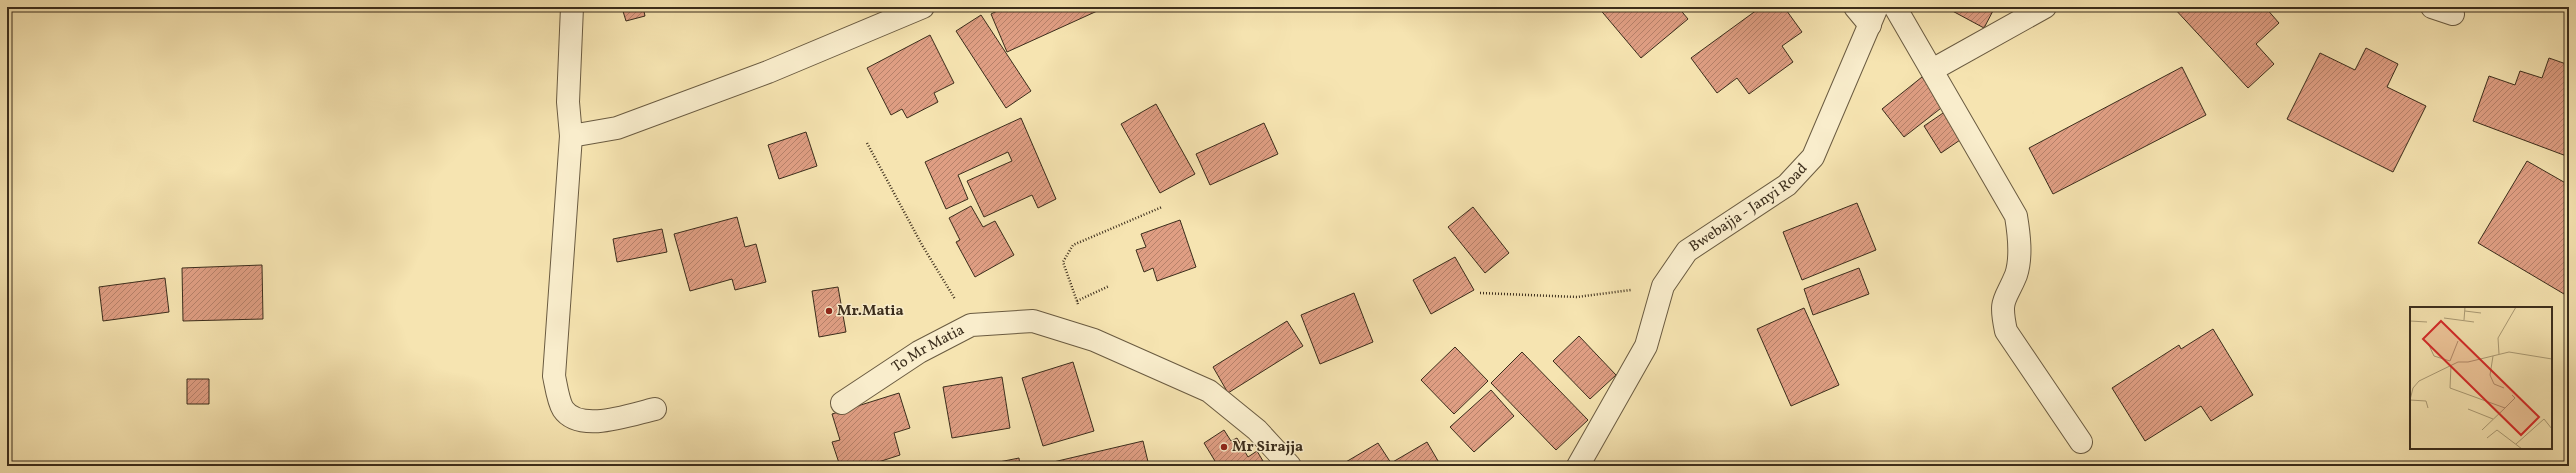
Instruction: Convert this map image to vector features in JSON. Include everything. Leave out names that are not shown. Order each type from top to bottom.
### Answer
[{"type":"street","points":[[572,7],[568,102],[571,136],[554,376],[563,409],[576,418],[594,423],[655,409]]},
{"type":"street","points":[[571,136],[624,125],[768,72],[923,7]]},
{"type":"street","points":[[1856,7],[1873,16]]},
{"type":"street","points":[[1895,7],[2016,216],[2020,240],[2016,274],[2004,297],[2002,312],[2006,331],[2081,442]]},
{"type":"street","points":[[1932,70],[2045,7]]},
{"type":"street","points":[[2432,7],[2453,14]]},
{"type":"street","name":"Bwebajja - Janyi Road","points":[[1578,466],[1597,431],[1628,381],[1646,346],[1663,286],[1687,251],[1787,185],[1813,157],[1873,16]]},
{"type":"street","name":"To Mr Matia","points":[[842,403],[919,352],[971,325],[1033,321],[1094,340],[1209,391],[1258,430],[1290,466]]},
{"type":"path","points":[[867,143],[922,245],[971,325]]},
{"type":"path","points":[[1094,340],[1077,301],[1063,262],[1073,245],[1162,207]]},
{"type":"path","points":[[1077,301],[1109,286]]},
{"type":"path","points":[[1480,293],[1577,297],[1663,286]]},
{"type":"building","points":[[643,7],[645,16],[626,21],[622,8]]},
{"type":"building","points":[[1005,7],[1106,7],[1007,52],[991,14]]},
{"type":"building","points":[[1598,7],[1678,7],[1688,19],[1641,58]]},
{"type":"building","points":[[1761,7],[1784,7],[1802,32],[1782,46],[1793,62],[1749,94],[1737,78],[1717,93],[1691,58]]},
{"type":"building","points":[[1945,7],[1995,7],[1984,28]]},
{"type":"building","points":[[2173,7],[2265,7],[2279,23],[2256,44],[2274,64],[2248,88]]},
{"type":"building","points":[[981,15],[1031,91],[1006,108],[956,31]]},
{"type":"building","points":[[930,35],[954,83],[934,93],[938,102],[907,118],[902,109],[891,115],[867,68]]},
{"type":"building","points":[[2366,48],[2398,64],[2387,87],[2426,106],[2393,172],[2287,119],[2320,53],[2355,70]]},
{"type":"building","points":[[2549,58],[2569,65],[2569,157],[2473,121],[2489,76],[2515,85],[2520,71],[2542,78]]},
{"type":"building","points":[[2182,67],[2206,115],[2053,194],[2029,148]]},
{"type":"building","points":[[1922,77],[1945,105],[1904,137],[1882,109]]},
{"type":"building","points":[[1156,104],[1195,174],[1160,193],[1121,124]]},
{"type":"building","points":[[1946,111],[1963,138],[1941,153],[1924,126]]},
{"type":"building","points":[[1021,118],[1056,199],[1038,208],[1032,195],[984,217],[967,181],[1012,161],[1008,152],[958,175],[968,199],[946,209],[925,162]]},
{"type":"building","points":[[1264,123],[1278,154],[1210,185],[1196,154]]},
{"type":"building","points":[[806,132],[817,166],[779,179],[768,145]]},
{"type":"building","points":[[2527,161],[2569,185],[2569,285],[2564,294],[2478,243]]},
{"type":"building","points":[[1857,203],[1876,250],[1802,280],[1783,232]]},
{"type":"building","points":[[971,206],[983,227],[995,221],[1014,255],[975,277],[956,242],[960,240],[949,218]]},
{"type":"building","points":[[1473,207],[1509,253],[1485,273],[1448,227]]},
{"type":"building","points":[[737,217],[745,247],[756,244],[766,282],[735,290],[732,279],[690,291],[674,234]]},
{"type":"building","points":[[1180,220],[1196,267],[1157,281],[1153,268],[1144,272],[1136,250],[1146,247],[1141,234]]},
{"type":"building","points":[[662,229],[667,252],[617,262],[613,239]]},
{"type":"building","points":[[1455,257],[1474,290],[1431,314],[1413,280]]},
{"type":"building","points":[[262,265],[263,319],[183,321],[182,268]]},
{"type":"building","points":[[1859,268],[1869,294],[1813,315],[1804,289]]},
{"type":"building","points":[[165,278],[169,312],[103,321],[99,287]]},
{"type":"building","name":"Mr.Matia","points":[[838,287],[846,332],[819,337],[812,291]]},
{"type":"building","points":[[1354,293],[1373,342],[1320,364],[1301,315]]},
{"type":"building","points":[[1804,308],[1839,385],[1791,406],[1757,329]]},
{"type":"building","points":[[1287,321],[1303,346],[1228,393],[1213,367]]},
{"type":"building","points":[[2213,329],[2253,395],[2211,421],[2201,406],[2145,441],[2112,388],[2179,345],[2181,349]]},
{"type":"building","points":[[1579,336],[1616,375],[1590,399],[1553,361]]},
{"type":"building","points":[[1455,347],[1488,381],[1454,414],[1421,380]]},
{"type":"building","points":[[1522,352],[1588,420],[1556,450],[1491,383]]},
{"type":"building","points":[[1073,362],[1094,431],[1043,446],[1022,378]]},
{"type":"building","points":[[1002,377],[1010,428],[952,438],[943,387]]},
{"type":"building","points":[[187,379],[209,379],[209,404],[187,404]]},
{"type":"building","points":[[1491,390],[1514,416],[1474,452],[1450,427]]},
{"type":"building","points":[[899,393],[910,428],[894,433],[900,455],[866,466],[840,466],[832,442],[840,440],[832,414]]},
{"type":"building","name":"Mr Sirajja","points":[[1224,430],[1231,441],[1237,438],[1248,457],[1257,451],[1266,466],[1218,466],[1204,443]]},
{"type":"building","points":[[1143,441],[1149,466],[1050,466],[1049,463]]},
{"type":"building","points":[[1427,442],[1441,466],[1339,466],[1378,443],[1391,463]]},
{"type":"building","points":[[1019,458],[1020,466],[979,466]]},
{"type":"place","name":"Mr.Matia","points":[[829,311]]},
{"type":"place","name":"Mr Sirajja","points":[[1224,447]]}]
